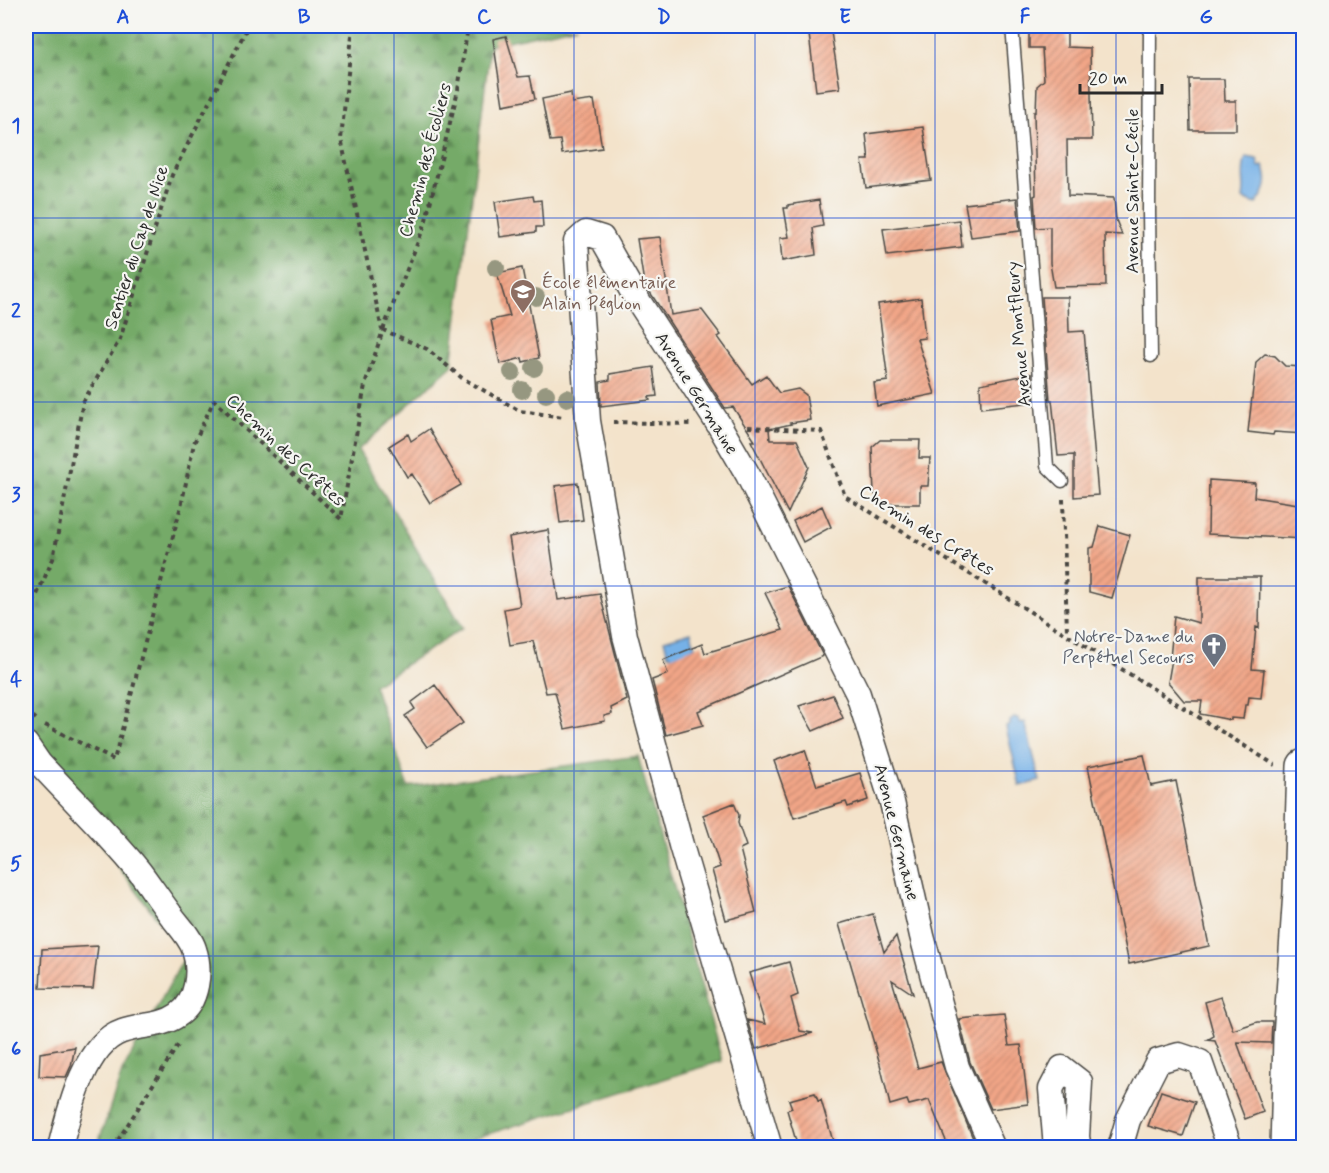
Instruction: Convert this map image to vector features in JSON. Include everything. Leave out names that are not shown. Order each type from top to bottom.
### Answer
[{"type":"street","name":"Avenue Germaine","points":[[770,1148],[681,845],[625,636],[588,421],[576,242],[586,233],[602,238],[635,296],[719,425],[748,475],[858,694],[892,802],[922,936],[957,1067],[993,1148]]},
{"type":"street","points":[[26,744],[39,764],[138,871],[194,948],[199,979],[187,1008],[179,1015],[163,1023],[124,1030],[111,1035],[98,1047],[81,1081],[60,1148]]},
{"type":"street","points":[[1287,1148],[1290,1038],[1300,892],[1303,774]]},
{"type":"street","points":[[1120,1148],[1128,1120],[1158,1061],[1179,1055],[1200,1062],[1230,1148]]},
{"type":"street","points":[[1056,1148],[1052,1089],[1062,1068],[1080,1082],[1077,1137],[1079,1148]]},
{"type":"lane","name":"Avenue Montfleury","points":[[1012,26],[1047,466],[1062,481]]},
{"type":"lane","name":"Avenue Sainte-Cécile","points":[[1150,26],[1151,356]]},
{"type":"path","name":"Sentier du Cap de Nice","points":[[26,619],[53,559],[83,402],[120,339],[172,174],[248,26]]},
{"type":"path","points":[[353,26],[342,139],[382,330]]},
{"type":"path","name":"Chemin des Écoliers","points":[[382,330],[425,224],[458,90],[468,26]]},
{"type":"path","name":"Chemin des Crêtes","points":[[26,711],[47,726],[114,760],[182,502],[194,443],[213,400],[341,519],[365,385],[382,330],[427,349],[462,378],[520,411],[588,421],[821,431],[845,496],[1067,633],[1303,774]]},
{"type":"path","points":[[1062,481],[1067,633]]},
{"type":"path","points":[[113,1148],[182,1038],[179,1015]]},
{"type":"green space","points":[[26,26],[578,26],[490,45],[452,366],[358,450],[463,628],[374,685],[408,787],[638,756],[722,1061],[472,1139],[472,1147],[97,1147],[122,1072],[185,956],[26,743]]},
{"type":"water","points":[[1246,157],[1257,159],[1259,167],[1263,166],[1266,177],[1264,191],[1256,204],[1243,199],[1243,168]]},
{"type":"water","points":[[691,632],[695,647],[674,664],[670,654],[668,655],[664,640]]},
{"type":"water","points":[[1014,718],[1018,718],[1021,723],[1025,722],[1040,781],[1020,786],[1006,727]]},
{"type":"building","points":[[808,26],[830,26],[840,88],[816,91]]},
{"type":"building","points":[[1029,26],[1067,26],[1067,47],[1090,48],[1092,140],[1067,140],[1068,196],[1114,198],[1116,220],[1122,235],[1105,234],[1106,286],[1054,287],[1050,263],[1050,227],[1036,228],[1034,112],[1036,112],[1037,86],[1044,80],[1042,48],[1029,48]]},
{"type":"building","points":[[506,36],[518,77],[530,76],[535,99],[503,105],[493,39]]},
{"type":"building","points":[[1189,79],[1224,79],[1225,101],[1236,101],[1236,130],[1190,130]]},
{"type":"building","points":[[571,93],[572,103],[594,100],[602,148],[562,154],[560,140],[550,141],[542,99]]},
{"type":"building","points":[[923,127],[931,180],[866,188],[862,160],[869,160],[866,134]]},
{"type":"building","points":[[533,196],[534,201],[541,200],[543,227],[536,227],[536,232],[500,237],[495,202]]},
{"type":"building","points":[[1017,198],[1020,231],[971,237],[965,204]]},
{"type":"building","points":[[819,200],[823,226],[813,228],[816,255],[782,261],[780,238],[789,237],[784,208],[788,208],[788,205]]},
{"type":"building","points":[[959,220],[962,247],[887,256],[883,229]]},
{"type":"building","points":[[660,237],[671,315],[702,310],[721,335],[718,337],[752,384],[766,375],[779,393],[798,389],[806,395],[810,420],[769,429],[770,440],[797,440],[809,467],[788,513],[751,441],[755,441],[733,407],[725,408],[644,283],[637,239]]},
{"type":"building","points":[[522,268],[539,358],[523,362],[522,358],[500,364],[491,320],[510,316],[497,273]]},
{"type":"building","points":[[1042,297],[1068,297],[1069,332],[1084,331],[1098,495],[1074,497],[1074,455],[1058,456],[1052,400],[1050,400]]},
{"type":"building","points":[[921,298],[925,338],[917,339],[935,394],[877,406],[874,383],[888,381],[878,304]]},
{"type":"building","points":[[1265,354],[1275,356],[1285,366],[1304,367],[1304,434],[1274,432],[1273,435],[1248,432],[1256,362]]},
{"type":"building","points":[[653,367],[657,396],[649,397],[650,400],[601,406],[600,382],[610,380],[610,374]]},
{"type":"building","points":[[1031,374],[1034,402],[981,408],[980,384]]},
{"type":"building","points":[[429,429],[461,485],[430,503],[412,474],[407,477],[389,446],[408,434],[411,441]]},
{"type":"building","points":[[880,440],[920,440],[919,458],[930,458],[928,486],[920,486],[920,504],[883,504],[874,493],[872,447]]},
{"type":"building","points":[[1209,480],[1255,483],[1254,497],[1304,505],[1304,539],[1208,534]]},
{"type":"building","points":[[578,483],[583,520],[560,523],[555,486]]},
{"type":"building","points":[[822,506],[831,527],[803,542],[793,521]]},
{"type":"building","points":[[1100,526],[1130,535],[1112,598],[1089,592],[1089,548],[1094,547]]},
{"type":"building","points":[[548,530],[558,600],[600,594],[627,700],[611,708],[612,714],[604,716],[605,721],[565,729],[555,692],[546,693],[533,641],[510,645],[504,609],[520,606],[509,537]]},
{"type":"building","points":[[1199,577],[1260,577],[1259,628],[1256,627],[1252,669],[1264,670],[1261,698],[1249,697],[1243,719],[1231,718],[1231,720],[1200,714],[1202,701],[1184,701],[1168,682],[1172,659],[1170,659],[1174,616],[1199,623]]},
{"type":"building","points":[[788,586],[823,656],[698,711],[703,725],[666,735],[652,680],[668,674],[663,660],[702,644],[705,653],[783,630],[765,593]]},
{"type":"building","points":[[435,685],[463,723],[427,747],[405,716],[415,709],[411,703]]},
{"type":"building","points":[[833,695],[843,718],[813,731],[799,706]]},
{"type":"building","points":[[805,750],[817,786],[860,773],[868,800],[848,807],[846,802],[794,818],[774,761]]},
{"type":"building","points":[[1144,755],[1151,786],[1176,781],[1209,946],[1129,964],[1088,766]]},
{"type":"building","points":[[734,803],[746,846],[740,849],[756,912],[726,920],[712,870],[720,867],[703,815]]},
{"type":"building","points":[[873,914],[884,952],[896,936],[913,994],[892,980],[918,1068],[941,1062],[977,1148],[949,1148],[929,1100],[909,1105],[907,1100],[890,1105],[839,924]]},
{"type":"building","points":[[98,946],[93,989],[40,988],[42,949]]},
{"type":"building","points":[[789,962],[798,995],[791,998],[800,1031],[813,1033],[756,1049],[747,1020],[765,1024],[749,973]]},
{"type":"building","points":[[1221,997],[1233,1030],[1257,1022],[1272,1022],[1271,1043],[1237,1042],[1263,1112],[1245,1119],[1215,1041],[1207,1040],[1214,1036],[1205,1002]]},
{"type":"building","points":[[1004,1015],[1009,1046],[1021,1045],[1028,1104],[991,1109],[970,1062],[959,1019]]},
{"type":"building","points":[[75,1047],[66,1077],[39,1076],[40,1053]]},
{"type":"building","points":[[1161,1091],[1195,1102],[1183,1136],[1148,1126]]},
{"type":"building","points":[[815,1093],[818,1101],[821,1100],[835,1148],[798,1148],[787,1110],[792,1108],[789,1100]]},
{"type":"place","name":"École élémentaire Alain Péglion","points":[[523,315]]},
{"type":"place","name":"Notre-Dame du Perpétuel Secours","points":[[1214,669]]}]
